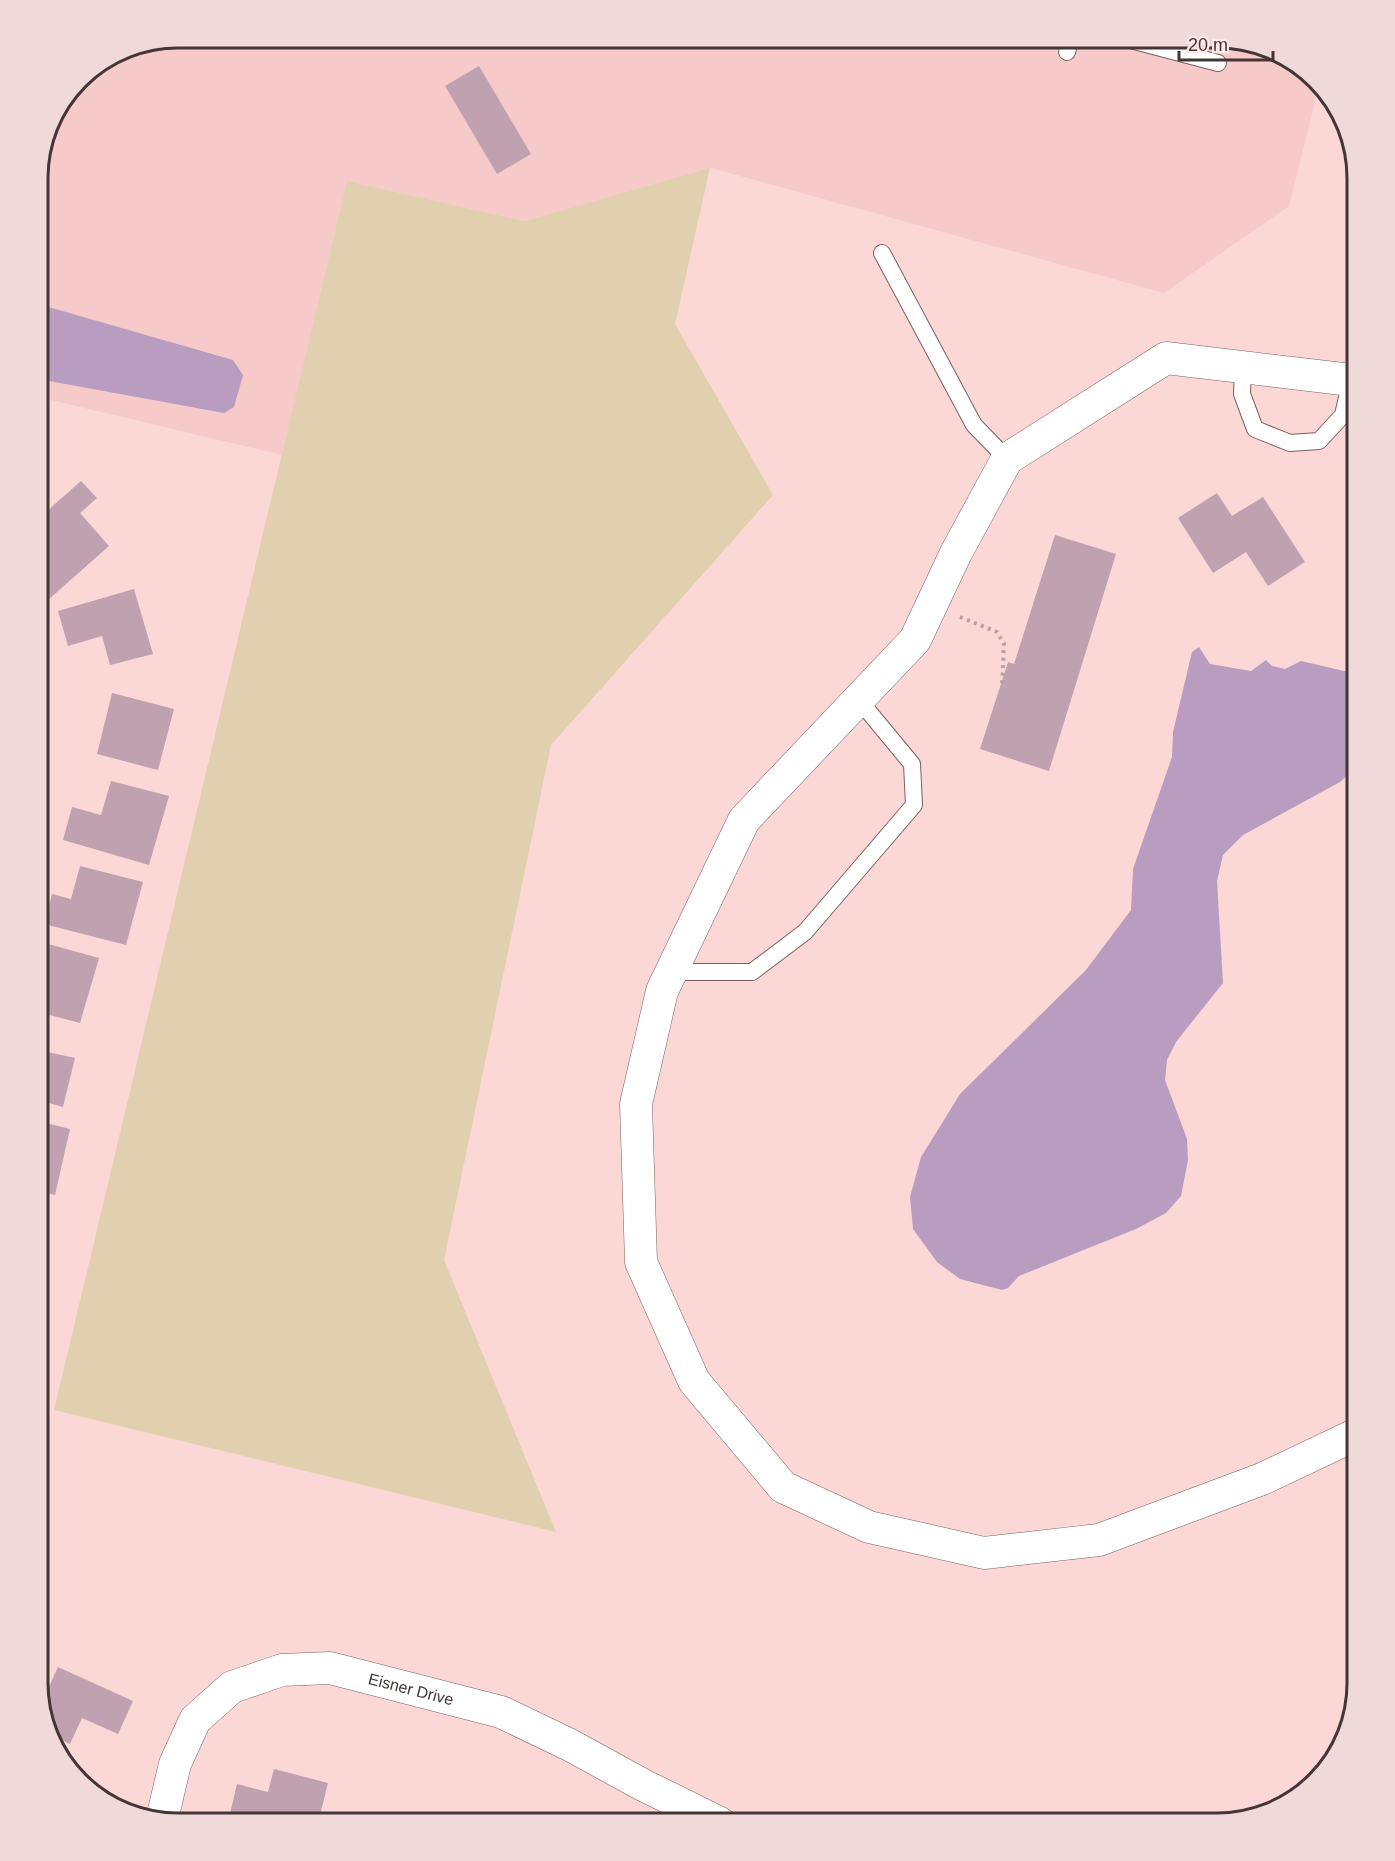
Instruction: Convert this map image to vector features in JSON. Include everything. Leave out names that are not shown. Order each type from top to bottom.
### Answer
[{"type":"street","points":[[1347,377],[1166,358],[1007,459],[956,553],[915,640],[744,820],[662,991],[636,1104],[641,1262],[694,1381],[783,1487],[869,1527],[984,1553],[1099,1540],[1262,1479],[1347,1439]]},
{"type":"street","name":"Eisner Drive","points":[[164,1812],[175,1764],[195,1720],[232,1687],[282,1670],[330,1668],[501,1712],[570,1744],[699,1813]]},
{"type":"lane","points":[[1161,48],[1218,63]]},
{"type":"lane","points":[[882,253],[974,425],[1007,459]]},
{"type":"lane","points":[[1243,367],[1242,394],[1255,429],[1290,443],[1319,441],[1343,415],[1347,402]]},
{"type":"lane","points":[[671,972],[752,972],[805,932],[914,805],[912,764],[859,700]]},
{"type":"path","points":[[932,605],[997,632],[1004,645],[1002,685]]},
{"type":"shaded area","points":[[169,48],[1226,48],[1259,55],[1282,65],[1303,80],[1317,95],[1289,206],[1164,293],[711,168],[525,221],[347,181],[282,455],[48,399],[48,169],[50,153],[65,113],[80,92],[92,80],[120,61],[153,50]]},
{"type":"shaded area","points":[[710,168],[675,324],[773,495],[551,745],[444,1260],[556,1532],[54,1410],[347,181],[525,221]]},
{"type":"shaded area","points":[[48,307],[233,360],[243,375],[234,407],[224,413],[48,381]]},
{"type":"shaded area","points":[[1199,647],[1210,664],[1251,671],[1266,660],[1272,666],[1285,669],[1301,661],[1347,672],[1347,775],[1340,782],[1243,835],[1223,855],[1217,881],[1223,983],[1176,1042],[1167,1060],[1165,1080],[1187,1139],[1188,1160],[1181,1196],[1166,1213],[1136,1229],[1019,1276],[1008,1288],[1002,1290],[960,1279],[937,1262],[913,1229],[910,1197],[921,1157],[960,1094],[1086,970],[1131,910],[1133,869],[1172,757],[1173,732],[1192,652]]},
{"type":"building","points":[[479,66],[531,154],[497,174],[445,86]]},
{"type":"building","points":[[81,481],[97,498],[80,513],[109,546],[48,600],[48,510]]},
{"type":"building","points":[[1217,493],[1232,516],[1263,497],[1305,562],[1268,586],[1246,552],[1213,573],[1178,518]]},
{"type":"building","points":[[1055,535],[1116,554],[1049,771],[980,749],[1008,662],[1014,664]]},
{"type":"building","points":[[134,589],[153,654],[110,665],[102,636],[68,646],[58,611]]},
{"type":"building","points":[[112,693],[174,709],[158,770],[97,754]]},
{"type":"building","points":[[111,781],[169,796],[149,865],[63,840],[72,807],[101,815]]},
{"type":"building","points":[[80,866],[143,882],[126,945],[48,925],[48,909],[52,894],[71,899]]},
{"type":"building","points":[[48,944],[99,958],[80,1023],[48,1015]]},
{"type":"building","points":[[48,1052],[75,1058],[63,1107],[48,1103]]},
{"type":"building","points":[[48,1124],[70,1129],[55,1195],[48,1193]]},
{"type":"building","points":[[58,1667],[133,1701],[118,1734],[82,1718],[70,1744],[60,1739],[52,1717],[48,1688]]},
{"type":"building","points":[[274,1769],[328,1783],[320,1813],[230,1813],[237,1784],[268,1792]]}]
